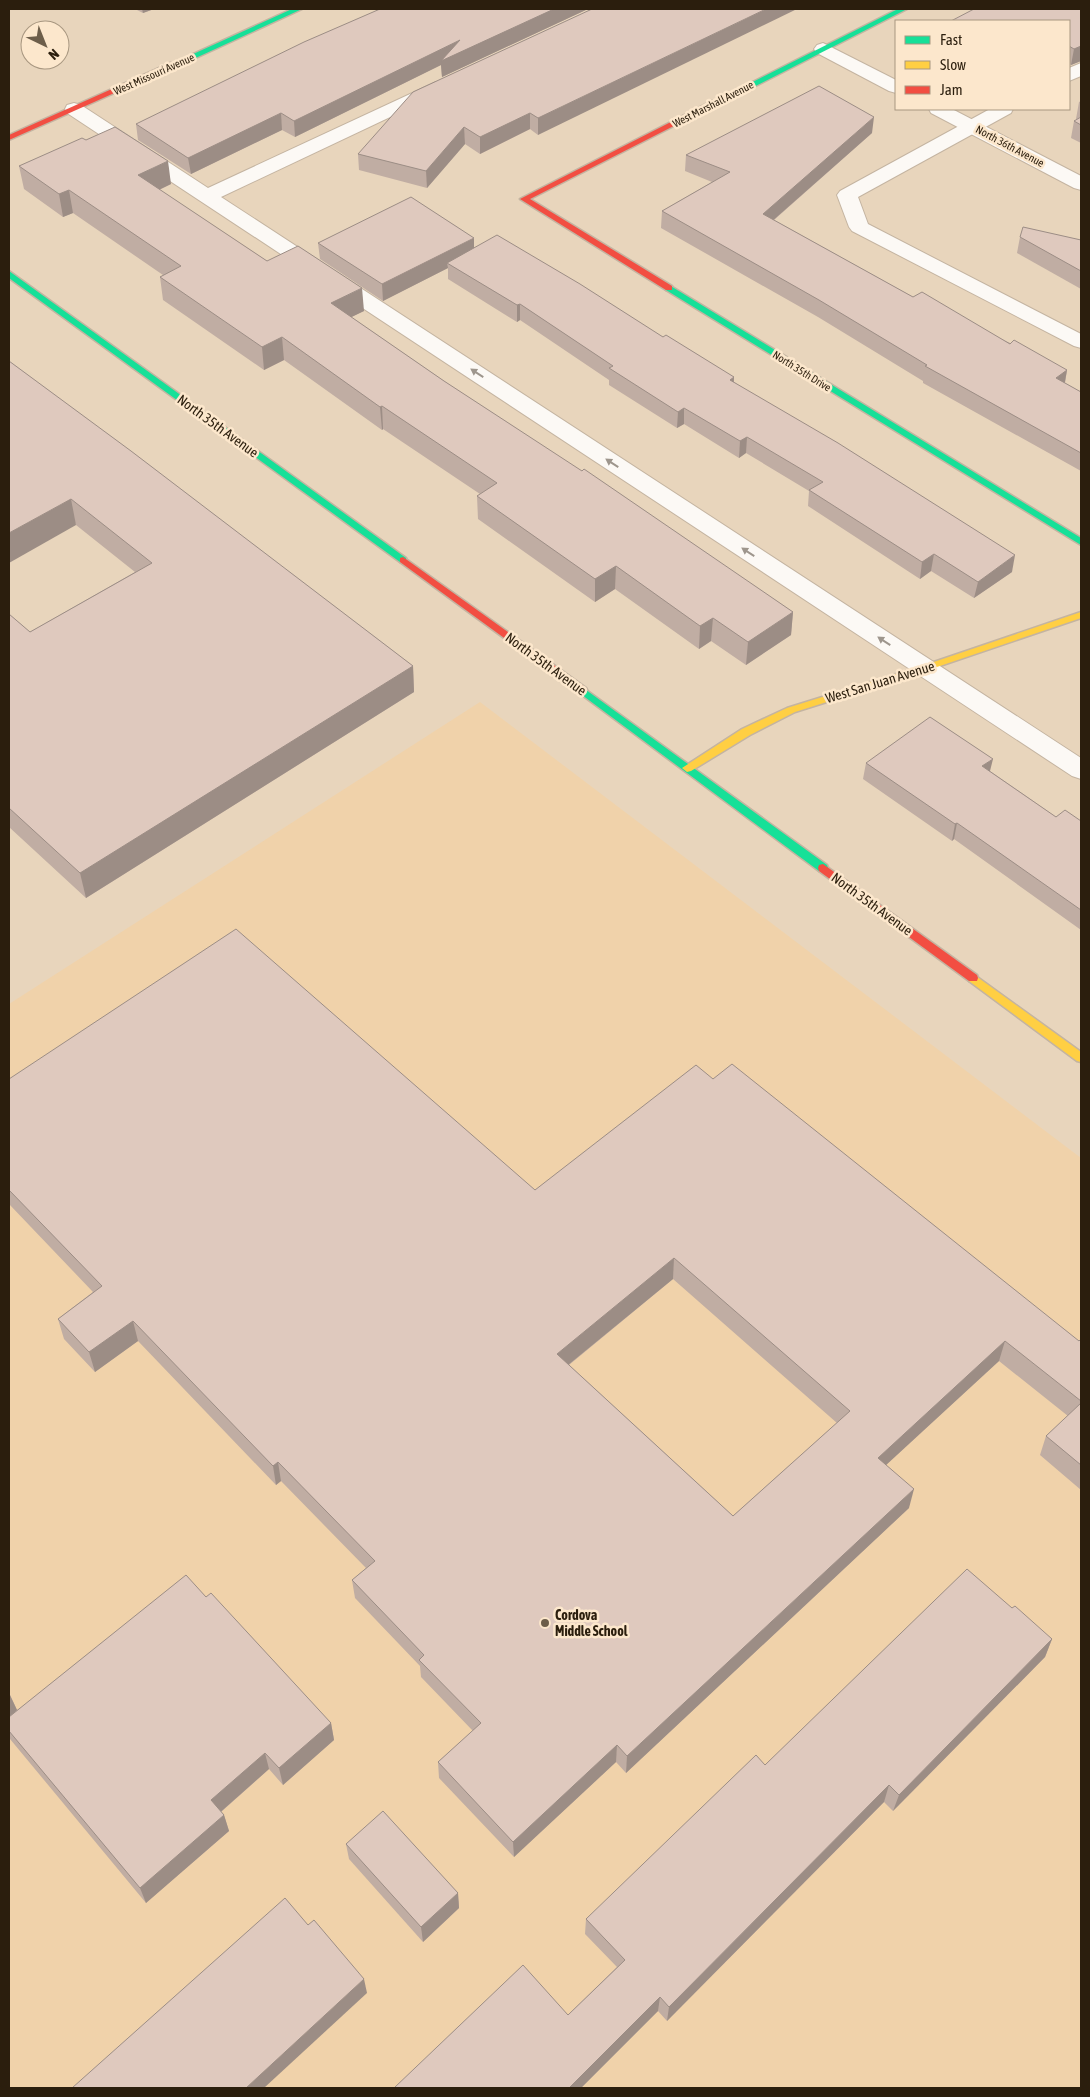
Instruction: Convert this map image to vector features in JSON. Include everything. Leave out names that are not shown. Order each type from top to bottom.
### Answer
[{"type":"street","name":"West Missouri Avenue","points":[[9,138],[298,9]]},
{"type":"street","name":"West Marshall Avenue","points":[[524,199],[903,9]]},
{"type":"street","points":[[823,49],[895,86]]},
{"type":"street","points":[[1070,74],[1081,68]]},
{"type":"street","points":[[207,196],[453,80]]},
{"type":"street","points":[[74,109],[1081,770]]},
{"type":"street","name":"North 36th Avenue","points":[[940,110],[1081,184]]},
{"type":"street","points":[[1002,110],[847,195],[859,227],[1081,342]]},
{"type":"street","name":"North 35th Drive","points":[[524,199],[1081,542]]},
{"type":"street","name":"North 35th Avenue","points":[[9,274],[1081,1058]]},
{"type":"street","name":"West San Juan Avenue","points":[[687,768],[746,732],[791,710],[925,668],[1081,615]]},
{"type":"shaded area","name":"Cordova Middle School","points":[[480,702],[1081,1158],[1081,2088],[9,2088],[9,1004]]},
{"type":"building","points":[[380,9],[554,9],[441,61],[460,40],[294,121],[281,113],[188,158],[136,124],[304,42]]},
{"type":"building","points":[[592,9],[766,9],[538,118],[530,113],[480,137],[464,127],[426,171],[358,154],[413,92]]},
{"type":"building","points":[[974,9],[1081,9],[1081,46],[1074,49],[1070,47],[1070,20],[953,20]]},
{"type":"building","points":[[819,86],[874,117],[763,214],[913,297],[922,292],[1010,344],[1014,340],[1067,370],[1056,378],[1081,392],[1081,453],[925,366],[927,365],[819,300],[662,211],[730,172],[686,155]]},
{"type":"building","points":[[1081,117],[1081,125],[1074,121]]},
{"type":"building","points":[[115,127],[168,161],[138,175],[267,261],[298,246],[362,288],[331,303],[444,381],[582,471],[584,469],[793,612],[748,642],[713,618],[700,626],[616,566],[595,579],[477,496],[497,483],[382,406],[380,407],[282,337],[262,347],[160,277],[181,266],[69,190],[59,194],[19,166],[82,138],[86,140]]},
{"type":"building","points":[[411,197],[474,238],[382,284],[318,243]]},
{"type":"building","points":[[1023,227],[1081,240],[1081,271],[1020,237]]},
{"type":"building","points":[[497,235],[580,284],[663,337],[666,335],[734,377],[730,380],[838,443],[1015,555],[978,582],[934,554],[922,562],[809,490],[823,482],[747,437],[740,441],[684,408],[678,412],[609,368],[613,366],[520,304],[517,305],[447,263]]},
{"type":"building","points":[[9,361],[131,451],[413,666],[80,873],[9,808],[9,614],[30,632],[152,563],[71,499],[9,533]]},
{"type":"building","points":[[930,717],[993,759],[982,766],[1056,817],[1065,810],[1081,821],[1081,910],[957,823],[955,824],[866,763]]},
{"type":"building","points":[[236,929],[535,1190],[696,1065],[713,1079],[732,1064],[1079,1341],[1081,1339],[1081,1401],[1005,1341],[878,1458],[914,1489],[627,1756],[617,1745],[513,1842],[438,1762],[481,1723],[419,1660],[424,1655],[352,1580],[375,1561],[278,1462],[273,1466],[133,1321],[89,1352],[58,1319],[102,1286],[9,1190],[9,1079]],"holes":[[[674,1258],[850,1411],[733,1516],[557,1354]]]},
{"type":"building","points":[[1081,1403],[1081,1465],[1046,1436]]},
{"type":"building","points":[[967,1569],[1012,1608],[1015,1606],[1052,1639],[899,1795],[889,1785],[669,2007],[660,1997],[569,2088],[394,2088],[523,1965],[568,2015],[625,1960],[586,1919],[756,1755],[765,1765]]},
{"type":"building","points":[[186,1575],[206,1597],[211,1593],[331,1723],[279,1768],[265,1753],[211,1800],[224,1815],[140,1888],[9,1731],[9,1717]]},
{"type":"building","points":[[383,1811],[458,1893],[421,1927],[346,1844]]},
{"type":"building","points":[[285,1898],[308,1925],[314,1920],[364,1979],[246,2088],[72,2088]]},
{"type":"traffic: fast","points":[[173,65],[298,9]]},
{"type":"traffic: fast","points":[[715,103],[903,9]]},
{"type":"traffic: fast","points":[[9,274],[403,560]]},
{"type":"traffic: fast","points":[[669,288],[1081,542]]},
{"type":"traffic: fast","points":[[582,690],[823,868]]},
{"type":"traffic: slow","points":[[687,768],[746,732],[791,710],[925,668],[1081,615]]},
{"type":"traffic: slow","points":[[973,978],[1081,1058]]},
{"type":"traffic: jam","points":[[9,138],[173,65]]},
{"type":"traffic: jam","points":[[524,199],[715,103]]},
{"type":"traffic: jam","points":[[524,199],[669,288]]},
{"type":"traffic: jam","points":[[403,560],[582,690]]},
{"type":"traffic: jam","points":[[823,868],[973,978]]},
{"type":"place","name":"Cordova Middle School","points":[[545,1623]]}]
